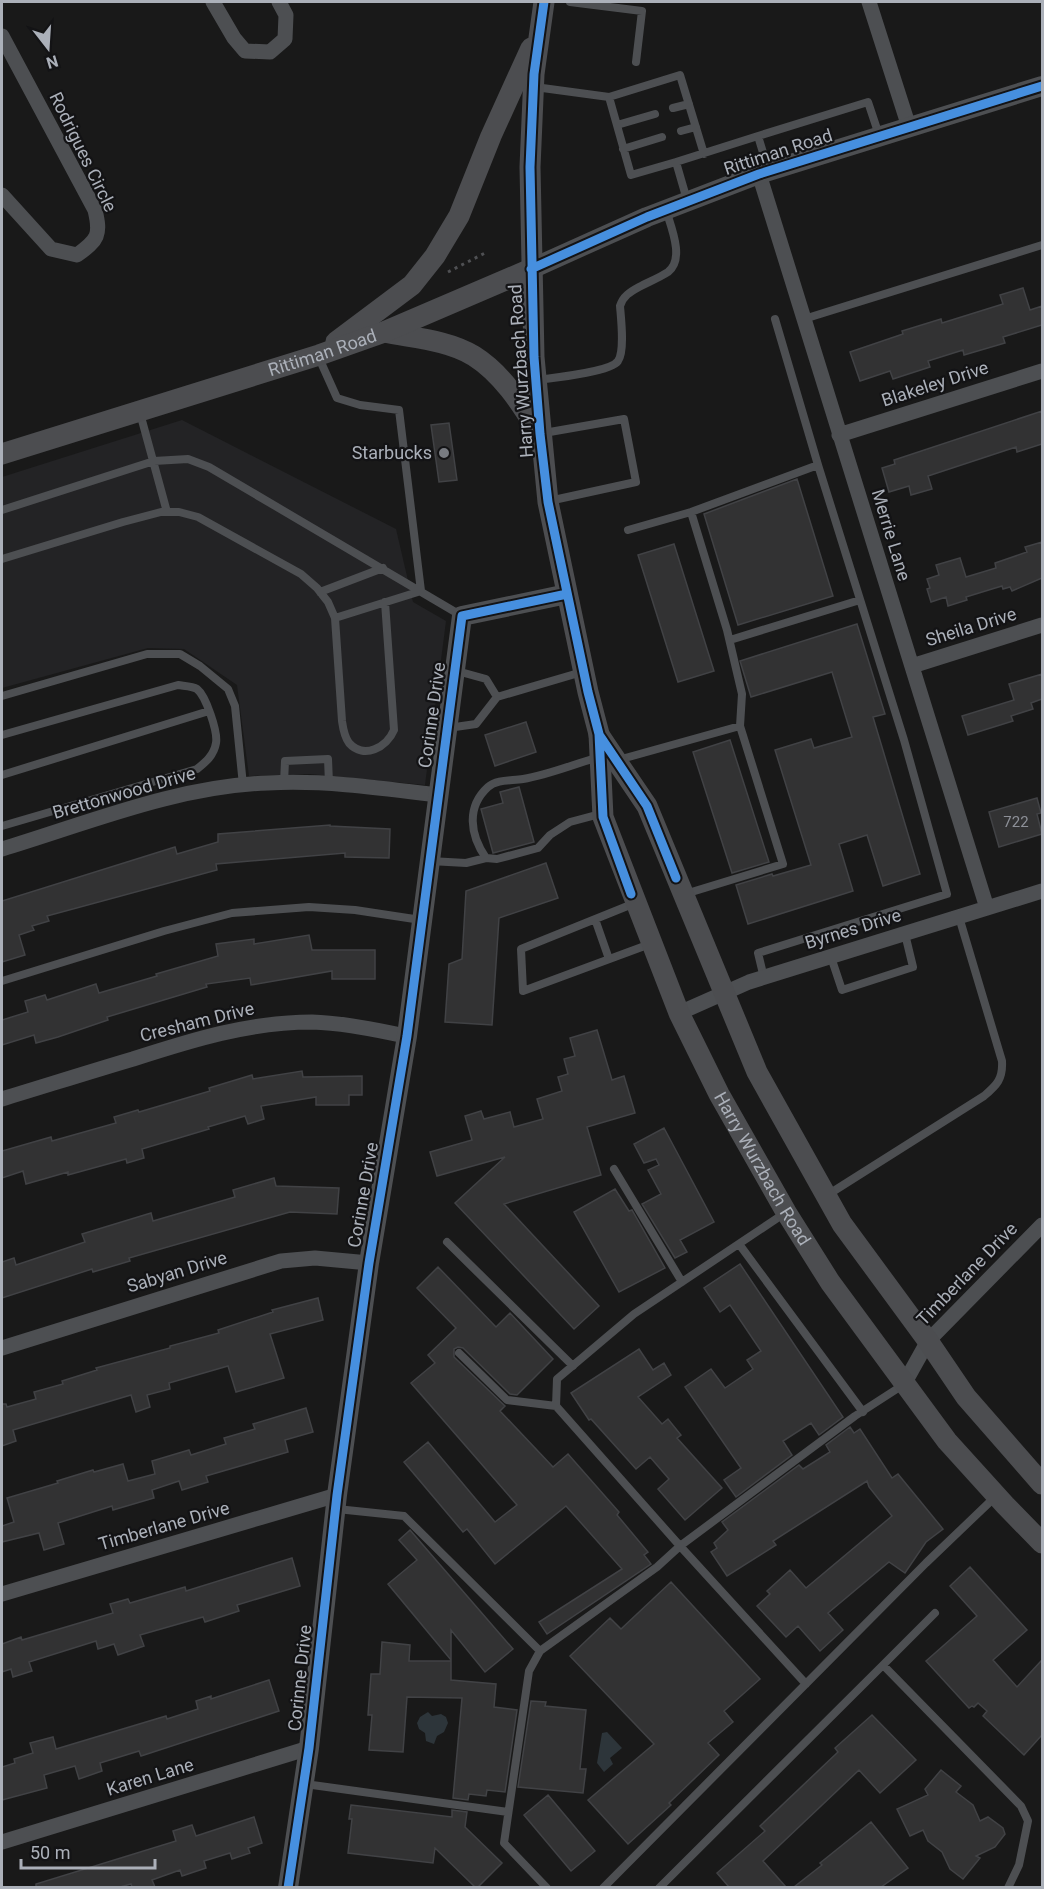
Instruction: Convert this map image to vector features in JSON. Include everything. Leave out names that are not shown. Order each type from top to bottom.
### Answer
[{"type":"main road","name":"Harry Wurzbach Road","points":[[544,2],[533,86],[530,167],[531,269],[540,434],[548,502],[599,734],[608,759],[647,806],[757,1072],[842,1224],[966,1396],[1042,1484]]},
{"type":"main road","points":[[318,355],[412,285],[435,256],[459,216],[490,136],[542,25]]},
{"type":"main road","name":"Rittiman Road","points":[[2,454],[318,355],[384,332],[531,269]]},
{"type":"main road","points":[[384,332],[435,342],[474,356],[519,399],[540,434]]},
{"type":"main road","name":"Harry Wurzbach Road","points":[[608,759],[603,813],[635,903],[679,1013],[719,1094],[786,1212],[830,1282],[947,1441],[1042,1543]]},
{"type":"street","points":[[213,2],[234,38],[245,51],[270,52],[285,39],[286,15],[279,2]]},
{"type":"street","points":[[869,2],[909,127]]},
{"type":"street","name":"Rodrigues Circle","points":[[2,36],[95,210],[99,229],[93,244],[77,255],[51,249],[2,195]]},
{"type":"street","name":"Rittiman Road","points":[[531,269],[666,210],[764,172],[1042,86]]},
{"type":"street","name":"Merrie Lane","points":[[764,172],[804,319],[839,435],[987,908]]},
{"type":"street","name":"Blakeley Drive","points":[[839,435],[1042,371]]},
{"type":"street","points":[[462,615],[567,594]]},
{"type":"street","name":"Corinne Drive","points":[[288,1887],[309,1749],[336,1502],[369,1263],[407,1036],[462,615]]},
{"type":"street","name":"Sheila Drive","points":[[912,666],[1042,625]]},
{"type":"street","name":"Brettonwood Drive","points":[[2,849],[154,802],[210,789],[243,785],[329,783],[437,795]]},
{"type":"street","name":"Byrnes Drive","points":[[679,1013],[764,978],[1042,891]]},
{"type":"street","name":"Cresham Drive","points":[[2,1100],[191,1040],[230,1030],[271,1024],[311,1022],[344,1024],[407,1036]]},
{"type":"street","name":"Timberlane Drive","points":[[904,1384],[928,1341],[1042,1225]]},
{"type":"street","name":"Sabyan Drive","points":[[2,1348],[281,1261],[315,1258],[369,1263]]},
{"type":"street","name":"Timberlane Drive","points":[[2,1594],[336,1502]]},
{"type":"street","name":"Karen Lane","points":[[2,1842],[309,1749]]},
{"type":"lane","points":[[570,2],[642,11],[636,62]]},
{"type":"lane","points":[[533,86],[609,97],[680,75],[704,154]]},
{"type":"lane","points":[[609,97],[631,175],[868,102],[880,137]]},
{"type":"lane","points":[[673,108],[688,104]]},
{"type":"lane","points":[[617,125],[655,114]]},
{"type":"lane","points":[[681,131],[696,127]]},
{"type":"lane","points":[[758,136],[764,172]]},
{"type":"lane","points":[[623,149],[662,137]]},
{"type":"lane","points":[[676,162],[687,202]]},
{"type":"lane","points":[[536,380],[596,371],[614,366],[620,360],[622,300],[629,292],[669,271],[675,264],[674,236],[666,210]]},
{"type":"lane","points":[[804,319],[1042,245]]},
{"type":"lane","points":[[764,978],[758,953],[947,894],[904,740],[775,319]]},
{"type":"lane","points":[[318,355],[337,398],[360,405],[399,410],[420,591]]},
{"type":"lane","points":[[139,412],[166,512]]},
{"type":"lane","points":[[540,434],[624,419],[636,482],[548,502]]},
{"type":"lane","points":[[2,510],[154,461],[188,459],[209,467],[462,615]]},
{"type":"lane","points":[[628,530],[691,512],[818,465]]},
{"type":"lane","points":[[2,559],[123,522],[166,512],[179,512],[198,517],[301,574],[328,602],[335,618],[345,736],[350,744],[368,751],[382,747],[390,740],[394,730],[385,602]]},
{"type":"lane","points":[[683,894],[783,864],[740,726],[742,694],[730,640],[691,512]]},
{"type":"lane","points":[[320,592],[383,568]]},
{"type":"lane","points":[[335,618],[420,591]]},
{"type":"lane","points":[[730,640],[860,600]]},
{"type":"lane","points":[[2,696],[147,654],[180,654],[200,666],[228,689],[235,706],[243,785]]},
{"type":"lane","points":[[454,671],[486,679],[497,697]]},
{"type":"lane","points":[[446,728],[476,724],[497,697],[584,672]]},
{"type":"lane","points":[[2,735],[178,685],[196,688],[209,711],[217,742],[210,758],[197,769],[2,826]]},
{"type":"lane","points":[[2,775],[209,711]]},
{"type":"lane","points":[[486,858],[476,845],[471,822],[475,804],[489,786],[505,780],[524,779],[740,726]]},
{"type":"lane","points":[[284,783],[285,760],[328,759],[329,783]]},
{"type":"lane","points":[[429,861],[466,863],[486,858],[497,859],[538,848],[550,835],[570,822],[603,813]]},
{"type":"lane","points":[[635,903],[521,950],[523,991],[651,943]]},
{"type":"lane","points":[[2,981],[164,931],[232,913],[309,907],[355,910],[421,920]]},
{"type":"lane","points":[[826,1196],[984,1096],[999,1083],[1002,1062],[960,917]]},
{"type":"lane","points":[[595,919],[609,959]]},
{"type":"lane","points":[[831,957],[842,990],[913,967],[905,934]]},
{"type":"lane","points":[[615,1169],[682,1282]]},
{"type":"lane","points":[[556,1406],[557,1379],[573,1365],[634,1314],[786,1212]]},
{"type":"lane","points":[[447,1242],[573,1365]]},
{"type":"lane","points":[[739,1244],[859,1414]]},
{"type":"lane","points":[[459,1353],[507,1400],[556,1406],[807,1684]]},
{"type":"lane","points":[[547,1887],[504,1843],[529,1671],[540,1651],[657,1567],[680,1546],[859,1414],[904,1384]]},
{"type":"lane","points":[[603,1887],[996,1495]]},
{"type":"lane","points":[[336,1502],[404,1516],[540,1651]]},
{"type":"lane","points":[[659,1887],[935,1613]]},
{"type":"lane","points":[[883,1665],[1021,1806],[1028,1821],[1019,1865],[1008,1887]]},
{"type":"lane","points":[[304,1784],[508,1812]]},
{"type":"path","points":[[442,275],[487,252]]},
{"type":"shaded area","points":[[182,420],[396,529],[413,602],[446,621],[425,785],[310,774],[249,776],[237,685],[184,649],[148,648],[2,688],[2,477]]},
{"type":"shaded area","points":[[428,1712],[432,1716],[441,1714],[446,1717],[448,1723],[444,1732],[437,1736],[434,1744],[426,1741],[425,1733],[419,1729],[417,1723],[420,1717]]},
{"type":"shaded area","points":[[607,1732],[622,1748],[610,1758],[613,1764],[604,1772],[597,1763],[602,1733]]},
{"type":"building","points":[[1023,288],[1030,310],[1042,306],[1042,325],[1003,337],[1005,343],[964,355],[963,350],[928,361],[930,367],[893,379],[890,371],[860,381],[850,352],[903,334],[902,331],[941,319],[942,323],[1003,304],[1000,295]]},
{"type":"building","points":[[1042,411],[1042,444],[1017,452],[1016,447],[928,476],[932,489],[911,495],[909,486],[889,492],[882,468],[895,464],[894,460]]},
{"type":"building","name":"Starbucks","points":[[449,423],[457,480],[439,482],[431,425]]},
{"type":"building","points":[[797,479],[833,596],[738,625],[704,514]]},
{"type":"building","points":[[1042,542],[1042,578],[1012,591],[1010,587],[1003,589],[1002,586],[966,597],[967,600],[948,606],[946,597],[931,602],[927,579],[939,575],[936,565],[960,558],[966,577],[996,568],[995,563],[1027,552],[1025,547]]},
{"type":"building","points":[[674,544],[714,671],[678,682],[638,555]]},
{"type":"building","points":[[857,624],[885,714],[873,717],[920,874],[883,886],[867,835],[839,844],[853,891],[748,924],[736,885],[811,865],[775,750],[811,739],[814,748],[852,737],[832,672],[751,697],[740,661]]},
{"type":"building","points":[[1042,674],[1042,699],[1031,703],[1033,709],[1011,716],[1013,721],[968,735],[962,716],[1014,700],[1009,684]]},
{"type":"building","points":[[526,722],[536,752],[495,766],[485,735]]},
{"type":"building","points":[[730,740],[769,862],[732,873],[693,752]]},
{"type":"building","points":[[519,787],[534,842],[493,853],[481,809],[503,803],[500,792]]},
{"type":"building","points":[[1037,798],[1041,813],[1037,814],[1042,834],[999,847],[989,812]]},
{"type":"building","points":[[330,825],[390,829],[389,858],[345,857],[345,853],[216,864],[217,870],[47,916],[49,921],[32,926],[34,930],[19,935],[25,955],[2,962],[2,901],[175,847],[177,854],[218,842],[218,834]]},
{"type":"building","points":[[546,863],[558,898],[499,918],[492,1025],[445,1022],[449,964],[462,959],[466,891]]},
{"type":"building","points":[[309,935],[312,950],[375,950],[375,979],[332,979],[332,971],[251,985],[250,978],[206,984],[207,987],[107,1017],[108,1020],[58,1037],[36,1043],[34,1035],[2,1045],[2,1020],[28,1012],[25,1001],[45,995],[47,1000],[96,984],[99,993],[157,976],[156,974],[218,956],[216,944],[254,939],[254,944]]},
{"type":"building","points":[[597,1030],[612,1080],[624,1076],[635,1113],[587,1127],[601,1175],[504,1204],[599,1306],[574,1329],[455,1203],[505,1157],[437,1176],[430,1152],[472,1140],[465,1116],[481,1111],[484,1119],[510,1112],[514,1127],[543,1119],[537,1099],[562,1091],[558,1077],[568,1074],[564,1059],[575,1056],[570,1038]]},
{"type":"building","points":[[302,1071],[303,1077],[362,1076],[362,1095],[349,1095],[349,1105],[316,1105],[316,1097],[261,1106],[264,1119],[248,1124],[245,1116],[208,1127],[209,1129],[142,1149],[144,1158],[127,1163],[126,1159],[26,1184],[23,1171],[2,1178],[2,1151],[51,1137],[52,1141],[116,1123],[114,1117],[210,1091],[209,1088],[252,1075],[253,1079]]},
{"type":"building","points":[[664,1128],[714,1222],[680,1240],[687,1252],[675,1258],[642,1204],[661,1194],[648,1170],[659,1165],[656,1159],[644,1163],[634,1144]]},
{"type":"building","points":[[274,1178],[276,1186],[339,1188],[337,1214],[290,1212],[129,1258],[130,1261],[93,1272],[92,1269],[2,1298],[2,1262],[14,1258],[16,1265],[85,1242],[82,1234],[151,1213],[153,1221],[235,1197],[233,1190]]},
{"type":"building","points":[[615,1189],[629,1211],[632,1210],[665,1268],[619,1292],[574,1212]]},
{"type":"building","points":[[740,1264],[843,1417],[819,1435],[811,1423],[783,1441],[792,1455],[736,1497],[724,1480],[741,1468],[685,1387],[711,1369],[725,1388],[753,1369],[747,1360],[761,1351],[730,1305],[720,1312],[704,1288]]},
{"type":"building","points":[[438,1267],[496,1327],[510,1313],[553,1359],[517,1395],[510,1394],[463,1348],[454,1349],[454,1357],[505,1406],[500,1411],[553,1467],[568,1454],[619,1512],[617,1515],[648,1552],[644,1555],[651,1564],[547,1634],[539,1622],[622,1569],[566,1506],[495,1564],[467,1529],[463,1532],[404,1462],[428,1442],[495,1522],[517,1505],[411,1383],[435,1363],[428,1355],[456,1328],[417,1288]]},
{"type":"building","points":[[318,1298],[323,1320],[270,1334],[284,1378],[236,1392],[228,1366],[169,1383],[170,1389],[147,1395],[150,1407],[136,1412],[131,1395],[13,1430],[16,1441],[2,1446],[2,1404],[6,1404],[7,1407],[36,1399],[34,1392],[63,1384],[62,1381],[97,1370],[96,1368],[219,1333],[218,1330],[273,1312],[272,1310]]},
{"type":"building","points":[[639,1349],[653,1370],[664,1363],[671,1375],[638,1397],[662,1424],[668,1419],[681,1435],[677,1438],[722,1488],[685,1520],[658,1489],[669,1479],[650,1457],[636,1469],[591,1419],[589,1420],[571,1393]]},
{"type":"building","points":[[306,1408],[313,1432],[285,1440],[288,1452],[206,1476],[208,1482],[182,1490],[179,1481],[152,1490],[154,1498],[113,1510],[112,1506],[58,1523],[64,1544],[44,1550],[39,1533],[2,1542],[2,1526],[14,1522],[7,1498],[93,1470],[94,1472],[123,1464],[128,1481],[155,1474],[152,1461],[189,1450],[191,1455],[226,1444],[224,1438],[255,1429],[253,1424]]},
{"type":"building","points":[[850,1427],[854,1433],[860,1429],[892,1478],[898,1474],[943,1529],[926,1542],[905,1573],[889,1562],[828,1613],[843,1630],[820,1651],[798,1626],[786,1637],[757,1606],[770,1594],[767,1591],[790,1570],[806,1588],[892,1516],[869,1487],[867,1481],[773,1541],[776,1545],[727,1576],[711,1552],[717,1548],[714,1543],[728,1530],[722,1522],[799,1465],[803,1469],[830,1452],[826,1445]]},
{"type":"building","points":[[410,1530],[513,1649],[485,1672],[451,1630],[451,1660],[388,1584],[417,1560],[399,1540]]},
{"type":"building","points":[[292,1558],[300,1586],[237,1605],[239,1611],[205,1622],[203,1617],[140,1635],[144,1646],[118,1655],[114,1644],[98,1649],[96,1641],[29,1662],[32,1671],[13,1677],[11,1669],[2,1672],[2,1644],[113,1613],[110,1604],[128,1599],[130,1603],[185,1587],[186,1591]]},
{"type":"building","points":[[970,1567],[1027,1630],[993,1660],[1017,1687],[1042,1660],[1042,1735],[1024,1755],[983,1716],[987,1711],[978,1703],[969,1708],[926,1661],[977,1616],[950,1586]]},
{"type":"building","points":[[671,1582],[760,1679],[724,1711],[733,1722],[708,1743],[719,1755],[669,1803],[671,1805],[628,1844],[588,1800],[654,1744],[570,1656],[610,1618],[621,1629]]},
{"type":"building","points":[[382,1642],[410,1645],[409,1661],[451,1661],[451,1680],[496,1684],[494,1707],[517,1710],[505,1792],[487,1790],[486,1796],[469,1794],[468,1800],[453,1798],[462,1698],[407,1697],[403,1752],[369,1750],[372,1715],[368,1715],[371,1674],[380,1674]]},
{"type":"building","points":[[269,1680],[279,1711],[141,1756],[139,1751],[100,1763],[102,1771],[79,1779],[75,1766],[44,1775],[47,1788],[2,1800],[2,1767],[15,1763],[14,1759],[33,1753],[30,1743],[53,1737],[56,1749],[166,1716],[167,1719],[198,1709],[196,1701],[211,1696],[211,1699]]},
{"type":"building","points":[[531,1701],[546,1702],[545,1706],[586,1710],[580,1769],[586,1769],[583,1793],[518,1787]]},
{"type":"building","points":[[872,1715],[916,1760],[880,1793],[859,1770],[763,1861],[786,1887],[729,1887],[717,1873],[765,1831],[760,1826],[838,1752],[835,1748]]},
{"type":"building","points":[[941,1770],[961,1786],[956,1792],[973,1805],[980,1821],[988,1817],[1003,1828],[1005,1834],[995,1847],[976,1856],[980,1858],[963,1879],[950,1869],[942,1852],[928,1841],[923,1830],[910,1836],[897,1809],[928,1795],[925,1789]]},
{"type":"building","points":[[548,1795],[595,1851],[571,1871],[524,1815]]},
{"type":"building","points":[[351,1805],[452,1817],[452,1810],[467,1812],[465,1827],[502,1863],[478,1887],[475,1887],[435,1848],[433,1863],[348,1853],[352,1819],[349,1819]]},
{"type":"building","points":[[254,1817],[262,1843],[248,1848],[250,1853],[232,1859],[230,1853],[204,1861],[206,1868],[182,1876],[180,1870],[152,1880],[155,1887],[132,1887],[131,1884],[120,1887],[36,1887],[36,1884],[176,1841],[173,1831],[192,1825],[196,1836]]},
{"type":"building","points":[[871,1822],[908,1868],[881,1887],[794,1887],[822,1865],[820,1863]]},
{"type":"cycle path","points":[[544,2],[534,74],[530,167],[534,357],[540,434],[548,502],[599,734],[603,817],[631,894]]},
{"type":"cycle path","points":[[531,269],[647,217],[759,174],[1042,86]]},
{"type":"cycle path","points":[[288,1888],[309,1748],[337,1495],[369,1263],[407,1036],[462,616],[567,594]]},
{"type":"cycle path","points":[[600,736],[647,806],[676,878]]},
{"type":"place","name":"Starbucks","points":[[444,453]]}]
